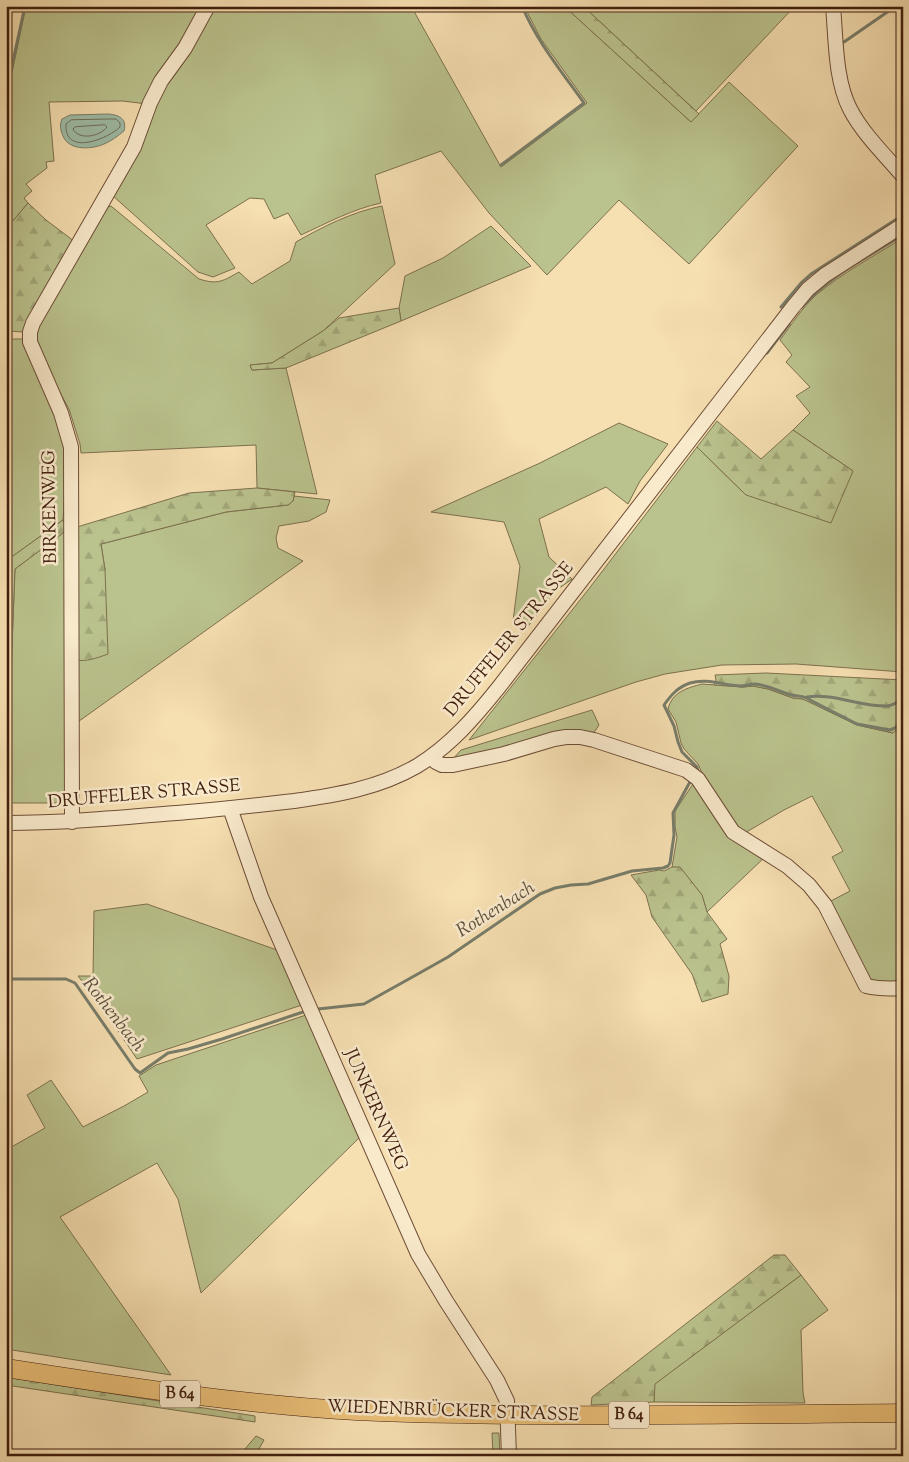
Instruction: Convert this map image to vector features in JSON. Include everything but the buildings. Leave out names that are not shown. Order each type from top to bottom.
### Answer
[{"type":"main road","name":"WIEDENBRÜCKER STRASSE","points":[[6,1368],[146,1390],[273,1404],[394,1413],[596,1416],[903,1413]]},
{"type":"street","name":"BIRKENWEG","points":[[72,822],[71,447],[61,413],[30,342],[30,332],[33,323],[134,147],[150,103],[161,81],[185,48],[208,6]]},
{"type":"street","points":[[833,6],[840,79],[850,109],[861,127],[903,176]]},
{"type":"street","name":"DRUFFELER STRASSE","points":[[6,822],[72,822],[230,808],[330,796],[357,790],[398,776],[431,757],[462,730],[499,688],[808,290],[825,275],[903,226]]},
{"type":"street","points":[[431,757],[442,765],[453,765],[504,754],[566,737],[594,740],[686,770],[698,779],[733,832],[787,866],[809,885],[825,906],[866,986],[877,989],[903,988]]},
{"type":"street","name":"JUNKERNWEG","points":[[230,808],[261,897],[418,1254],[497,1380],[507,1401],[509,1456]]},
{"type":"green space","points":[[26,6],[202,6],[147,104],[123,101],[49,102],[54,161],[46,162],[47,168],[26,184],[32,191],[24,198],[28,203],[6,229],[6,134],[12,106],[6,105],[6,101]]},
{"type":"green space","points":[[215,6],[411,6],[501,167],[587,103],[541,39],[524,6],[564,6],[691,122],[729,82],[798,146],[689,264],[619,200],[547,275],[489,213],[441,151],[375,175],[381,203],[330,221],[301,235],[288,213],[274,219],[264,199],[250,198],[206,225],[235,268],[213,277],[198,272],[112,195],[156,101],[189,51]]},
{"type":"green space","points":[[564,6],[583,6],[699,114],[691,122]]},
{"type":"green space","points":[[583,6],[800,6],[794,7],[696,111]]},
{"type":"green space","points":[[28,203],[46,220],[74,241],[28,318],[24,332],[6,331],[6,229]]},
{"type":"green space","points":[[111,206],[199,279],[216,282],[229,278],[239,272],[252,284],[290,261],[296,242],[338,221],[382,206],[395,264],[323,331],[272,363],[250,365],[252,370],[286,368],[317,494],[257,488],[256,445],[81,453],[69,409],[33,344],[37,325],[105,208]]},
{"type":"green space","points":[[491,226],[531,266],[401,321],[399,308],[405,276],[443,258]]},
{"type":"green space","points":[[903,238],[903,672],[796,664],[722,665],[665,674],[636,682],[469,740],[588,590],[697,447],[746,495],[853,471],[793,430],[810,413],[796,396],[810,387],[786,362],[792,355],[780,340],[801,311],[816,295],[847,272]]},
{"type":"green space","points":[[399,308],[401,321],[286,368],[252,370],[250,365],[272,363],[323,331],[339,318]]},
{"type":"green space","points":[[6,339],[25,339],[68,447],[63,520],[6,561]]},
{"type":"green space","points":[[717,421],[761,459],[793,430],[853,471],[831,523],[746,495],[697,447]]},
{"type":"green space","points":[[619,423],[668,444],[640,481],[628,504],[606,487],[539,519],[549,557],[572,579],[558,589],[526,629],[513,621],[520,566],[504,522],[431,512],[540,463]]},
{"type":"green space","points":[[257,488],[295,492],[293,501],[288,505],[226,512],[101,544],[105,570],[108,654],[87,660],[75,660],[77,527],[189,493]]},
{"type":"green space","points":[[294,496],[330,500],[326,512],[309,521],[279,526],[276,538],[278,548],[303,561],[75,724],[75,660],[105,570],[101,544],[226,512],[288,505],[293,501]]},
{"type":"green space","points":[[63,520],[67,530],[15,569],[6,793],[6,561]]},
{"type":"green space","points":[[67,530],[69,803],[6,803],[15,569]]},
{"type":"green space","points":[[766,673],[903,680],[903,723],[893,733],[857,725],[803,699],[793,698],[768,689],[753,686],[714,685],[715,675]]},
{"type":"green space","points":[[702,684],[753,686],[768,689],[793,698],[803,699],[857,725],[893,733],[903,723],[903,983],[870,981],[827,903],[850,891],[832,857],[843,851],[812,796],[743,834],[701,776],[702,773],[698,764],[681,743],[676,722],[668,709],[673,698],[681,692]]},
{"type":"green space","points":[[592,710],[599,725],[589,735],[502,752],[453,759],[461,750]]},
{"type":"green space","points":[[695,781],[765,857],[707,912],[702,895],[680,868],[672,867],[677,837],[675,811]]},
{"type":"green space","points":[[672,867],[680,867],[702,895],[707,912],[727,939],[720,944],[729,976],[728,994],[702,1002],[692,974],[652,917],[646,895],[631,875],[659,870],[664,871]]},
{"type":"green space","points":[[147,904],[277,950],[302,1005],[137,1059],[100,1004],[78,976],[93,976],[94,911]]},
{"type":"green space","points":[[306,1015],[359,1138],[201,1293],[178,1199],[157,1163],[60,1217],[171,1375],[6,1349],[6,1150],[45,1128],[27,1095],[51,1080],[83,1127],[148,1092],[139,1076],[156,1065]]},
{"type":"green space","points":[[774,1255],[785,1255],[801,1275],[655,1384],[654,1402],[591,1405],[592,1397]]},
{"type":"green space","points":[[801,1275],[828,1310],[801,1330],[805,1403],[654,1402],[654,1384]]},
{"type":"green space","points":[[6,1377],[255,1416],[255,1422],[6,1385]]},
{"type":"green space","points":[[492,1433],[499,1433],[500,1456],[493,1456]]},
{"type":"green space","points":[[256,1436],[264,1440],[255,1456],[239,1456]]},
{"type":"water","points":[[108,114],[122,118],[124,123],[124,131],[117,137],[99,146],[82,148],[72,145],[64,138],[61,129],[62,119],[70,115]]},
{"type":"waterway","points":[[6,93],[25,6]]},
{"type":"waterway","points":[[501,165],[584,103],[542,44],[522,6]]},
{"type":"waterway","points":[[844,42],[896,6]]},
{"type":"waterway","points":[[781,307],[811,274],[903,215]]},
{"type":"waterway","points":[[802,307],[837,276],[903,235]]},
{"type":"waterway","points":[[767,353],[789,324]]},
{"type":"waterway","name":"Rothenbach","points":[[698,772],[697,767],[682,752],[674,726],[664,705],[675,692],[690,683],[703,681],[740,686],[755,684],[765,686],[792,695],[806,697],[857,724],[890,730],[895,728],[903,719]]},
{"type":"waterway","name":"Rothenbach","points":[[807,697],[837,698],[878,706],[888,706],[903,700]]},
{"type":"waterway","name":"Rothenbach","points":[[318,1009],[364,1004],[448,957],[540,894],[555,888],[588,884],[632,871],[668,866],[674,835],[673,813],[691,780]]},
{"type":"waterway","name":"Rothenbach","points":[[6,979],[66,979],[75,983],[135,1069],[140,1073],[168,1053],[222,1039],[303,1012]]}]
